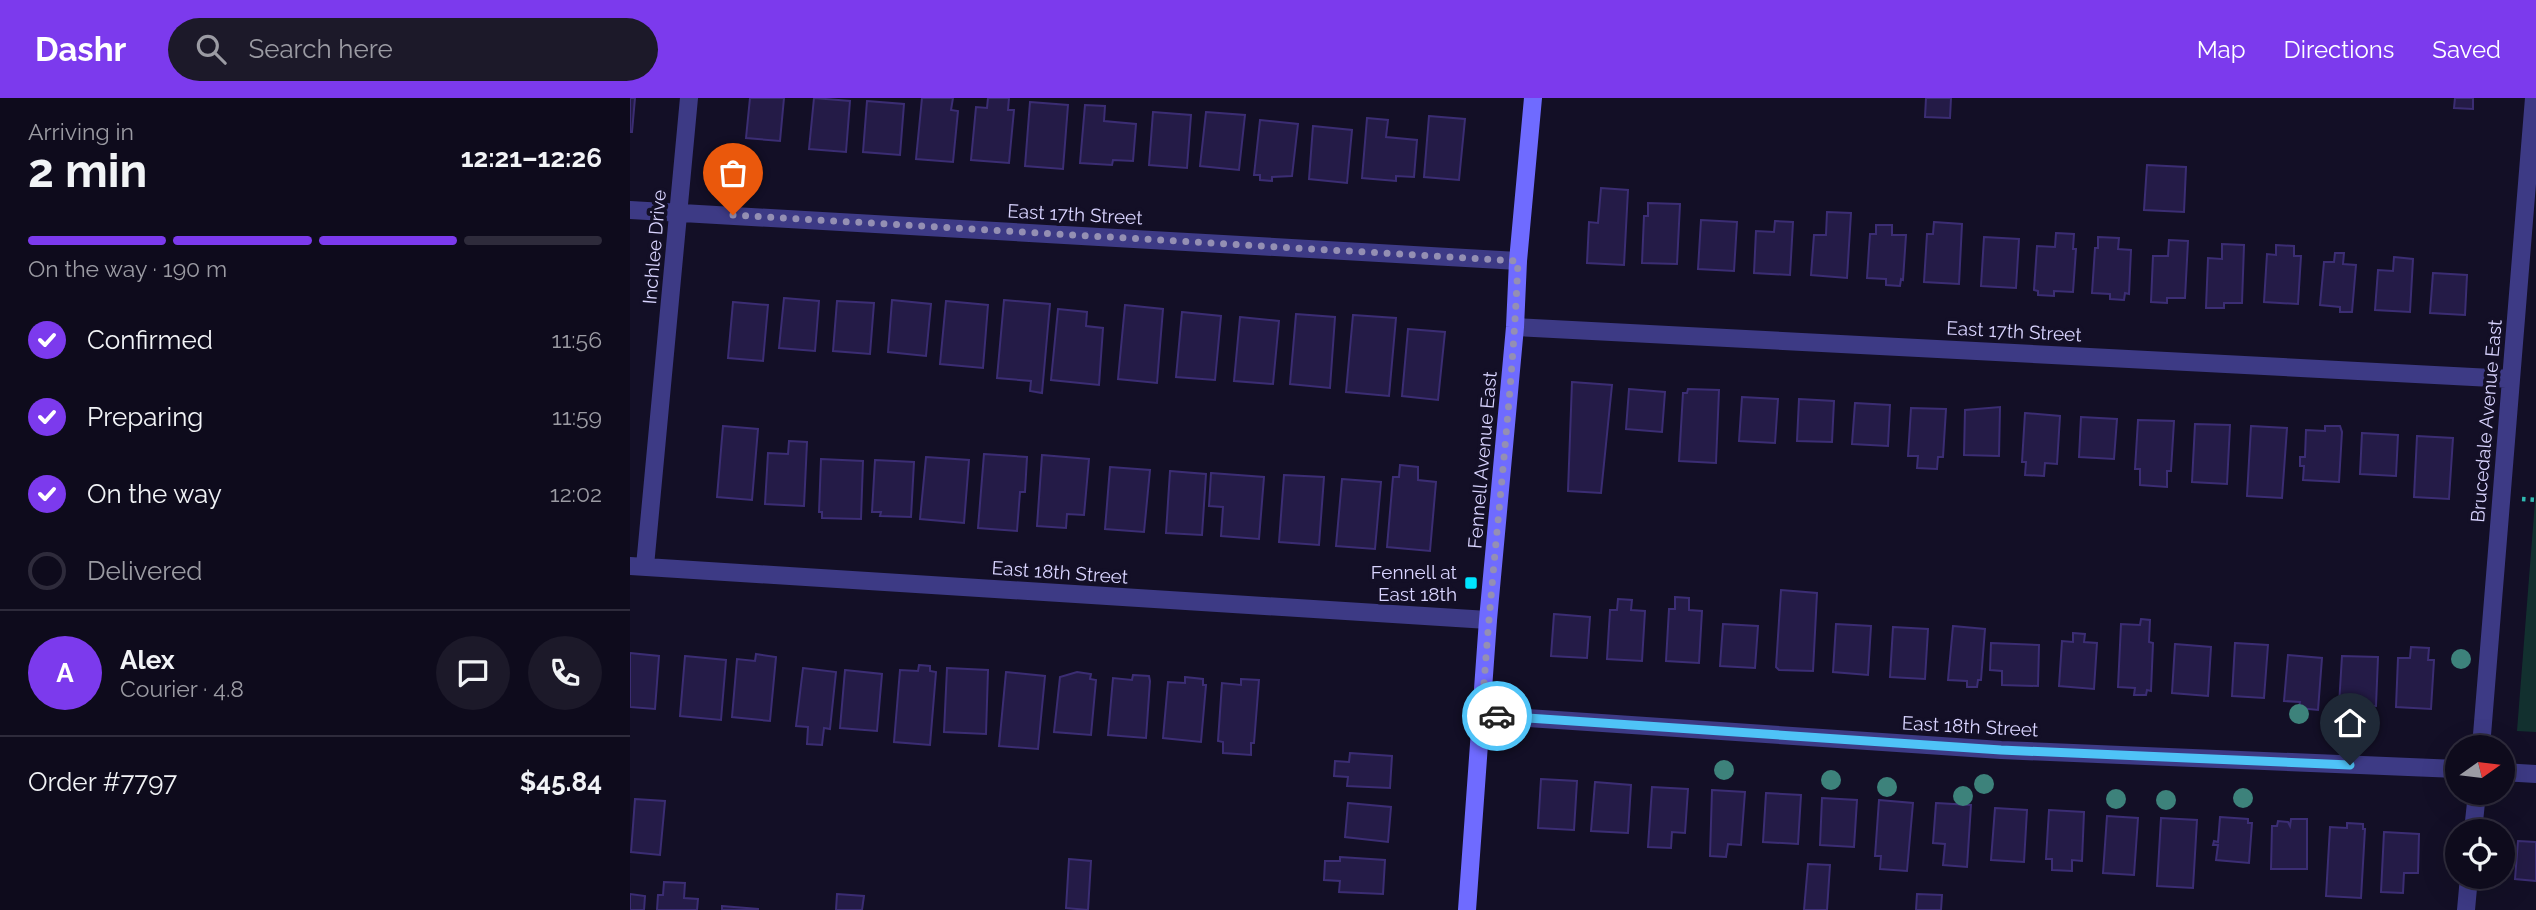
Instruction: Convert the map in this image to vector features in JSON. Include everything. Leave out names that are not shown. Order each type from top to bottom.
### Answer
[{"type":"main road","name":"Fennell Avenue East","points":[[1467,910],[1488,620],[1533,98]]},
{"type":"street","name":"Inchlee Drive","points":[[638,566],[679,212],[689,98]]},
{"type":"street","name":"Brucedale Avenue East","points":[[2482,735],[2534,98]]},
{"type":"street","name":"East 17th Street","points":[[630,209],[1518,261]]},
{"type":"street","name":"East 17th Street","points":[[1515,327],[2511,379]]},
{"type":"street","name":"East 18th Street","points":[[638,566],[1488,620]]},
{"type":"street","name":"East 18th Street","points":[[1482,715],[2001,750],[2445,768]]},
{"type":"street","points":[[2515,773],[2536,774]]},
{"type":"street","points":[[2466,910],[2468,889]]},
{"type":"green space","points":[[2536,489],[2536,732],[2517,731]]},
{"type":"building","points":[[630,98],[635,98],[632,132],[630,132]]},
{"type":"building","points":[[750,98],[784,98],[780,141],[746,138]]},
{"type":"building","points":[[814,98],[850,101],[846,152],[809,149]]},
{"type":"building","points":[[922,98],[953,98],[951,110],[958,111],[953,162],[916,159]]},
{"type":"building","points":[[988,98],[1009,98],[1008,110],[1014,110],[1009,163],[971,160],[976,107],[987,108]]},
{"type":"building","points":[[1926,98],[1951,98],[1950,118],[1925,117]]},
{"type":"building","points":[[2455,98],[2473,98],[2473,109],[2454,108]]},
{"type":"building","points":[[867,101],[904,104],[900,155],[863,152]]},
{"type":"building","points":[[1030,102],[1068,105],[1063,169],[1025,166]]},
{"type":"building","points":[[1085,105],[1105,106],[1104,121],[1136,124],[1133,161],[1113,160],[1112,165],[1080,163]]},
{"type":"building","points":[[1153,112],[1191,115],[1187,168],[1149,165]]},
{"type":"building","points":[[1206,112],[1245,115],[1239,170],[1200,166]]},
{"type":"building","points":[[1429,116],[1465,119],[1459,180],[1424,177]]},
{"type":"building","points":[[1367,118],[1388,120],[1386,137],[1417,140],[1414,177],[1396,176],[1396,181],[1362,178]]},
{"type":"building","points":[[1260,120],[1298,124],[1292,176],[1272,177],[1272,181],[1260,180],[1260,175],[1254,175]]},
{"type":"building","points":[[1313,126],[1352,130],[1347,183],[1309,179]]},
{"type":"building","points":[[2147,165],[2186,167],[2184,212],[2144,210]]},
{"type":"building","points":[[1601,188],[1628,190],[1624,265],[1587,263],[1589,222],[1598,223]]},
{"type":"building","points":[[1648,203],[1680,204],[1677,264],[1642,263],[1644,216],[1648,216]]},
{"type":"building","points":[[1827,212],[1851,213],[1847,278],[1811,275],[1814,235],[1826,235]]},
{"type":"building","points":[[1701,220],[1737,222],[1734,271],[1698,269]]},
{"type":"building","points":[[1775,221],[1793,222],[1790,275],[1754,273],[1756,231],[1774,232]]},
{"type":"building","points":[[1934,222],[1962,224],[1959,284],[1924,282],[1927,234],[1933,234]]},
{"type":"building","points":[[1876,225],[1892,225],[1892,235],[1906,235],[1903,280],[1901,279],[1900,286],[1886,285],[1886,279],[1867,278],[1870,234],[1876,234]]},
{"type":"building","points":[[2056,233],[2074,234],[2073,249],[2076,249],[2073,292],[2054,291],[2054,296],[2038,295],[2038,291],[2034,290],[2037,246],[2055,247]]},
{"type":"building","points":[[1984,237],[2019,239],[2016,288],[1981,286]]},
{"type":"building","points":[[2098,237],[2119,238],[2118,249],[2131,250],[2129,294],[2125,293],[2124,300],[2110,299],[2110,294],[2092,293]]},
{"type":"building","points":[[2169,240],[2188,241],[2185,298],[2167,298],[2167,303],[2151,302],[2153,256],[2168,256]]},
{"type":"building","points":[[2222,244],[2244,245],[2242,303],[2224,303],[2224,308],[2206,308],[2208,258],[2222,259]]},
{"type":"building","points":[[2276,245],[2294,246],[2294,256],[2301,256],[2298,304],[2264,302],[2267,254],[2276,255]]},
{"type":"building","points":[[2335,253],[2344,253],[2343,264],[2356,265],[2352,312],[2340,312],[2340,307],[2320,305],[2324,262],[2334,262]]},
{"type":"building","points":[[2394,257],[2413,259],[2410,312],[2375,310],[2378,270],[2393,271]]},
{"type":"building","points":[[2433,273],[2467,275],[2465,315],[2430,313]]},
{"type":"building","points":[[784,298],[819,301],[815,351],[779,348]]},
{"type":"building","points":[[892,300],[931,304],[926,356],[888,352]]},
{"type":"building","points":[[1004,300],[1050,304],[1042,393],[1030,391],[1031,381],[997,378]]},
{"type":"building","points":[[837,301],[874,303],[870,354],[833,351]]},
{"type":"building","points":[[946,301],[988,305],[983,368],[940,364]]},
{"type":"building","points":[[733,302],[768,305],[763,361],[728,358]]},
{"type":"building","points":[[1125,305],[1163,309],[1157,383],[1118,379]]},
{"type":"building","points":[[1058,309],[1087,312],[1086,326],[1103,328],[1099,385],[1051,380]]},
{"type":"building","points":[[1182,312],[1221,316],[1215,380],[1176,377]]},
{"type":"building","points":[[1296,314],[1335,317],[1330,388],[1290,384]]},
{"type":"building","points":[[1353,315],[1396,318],[1389,396],[1346,392]]},
{"type":"building","points":[[1240,317],[1279,321],[1273,384],[1234,381]]},
{"type":"building","points":[[1408,329],[1445,332],[1438,400],[1402,396]]},
{"type":"building","points":[[1572,382],[1612,385],[1601,493],[1568,491]]},
{"type":"building","points":[[1629,389],[1665,392],[1662,432],[1626,429]]},
{"type":"building","points":[[1688,389],[1719,390],[1716,463],[1679,461],[1683,393],[1687,393]]},
{"type":"building","points":[[1742,397],[1778,399],[1775,443],[1739,441]]},
{"type":"building","points":[[1799,399],[1834,401],[1832,442],[1797,441]]},
{"type":"building","points":[[1855,403],[1890,405],[1888,446],[1852,444]]},
{"type":"building","points":[[2000,407],[1999,456],[1964,455],[1965,410]]},
{"type":"building","points":[[1911,408],[1946,409],[1943,457],[1938,457],[1937,469],[1917,468],[1918,456],[1908,456]]},
{"type":"building","points":[[2025,413],[2060,416],[2057,464],[2045,463],[2044,476],[2025,475],[2026,462],[2022,462]]},
{"type":"building","points":[[2081,417],[2117,419],[2114,459],[2079,457]]},
{"type":"building","points":[[2138,420],[2174,421],[2171,471],[2167,471],[2167,487],[2140,485],[2140,469],[2135,469]]},
{"type":"building","points":[[2195,424],[2230,425],[2227,484],[2192,482]]},
{"type":"building","points":[[723,426],[758,429],[752,500],[717,497]]},
{"type":"building","points":[[2251,426],[2287,428],[2282,498],[2247,496]]},
{"type":"building","points":[[2325,426],[2340,426],[2342,432],[2339,482],[2303,480],[2304,466],[2300,466],[2300,457],[2305,457],[2306,430],[2325,431]]},
{"type":"building","points":[[2362,433],[2398,435],[2396,476],[2360,474]]},
{"type":"building","points":[[2417,436],[2453,438],[2449,499],[2414,497]]},
{"type":"building","points":[[789,441],[807,442],[804,506],[765,504],[768,453],[788,454]]},
{"type":"building","points":[[984,454],[1027,457],[1025,492],[1020,492],[1017,531],[978,528]]},
{"type":"building","points":[[1042,455],[1089,459],[1084,515],[1067,514],[1066,528],[1037,526]]},
{"type":"building","points":[[926,457],[969,460],[964,523],[920,519]]},
{"type":"building","points":[[821,459],[863,461],[861,519],[822,518],[822,512],[819,512]]},
{"type":"building","points":[[875,460],[914,462],[911,517],[880,516],[881,512],[872,512]]},
{"type":"building","points":[[1400,465],[1418,467],[1418,480],[1436,482],[1430,551],[1387,547],[1393,477],[1399,477]]},
{"type":"building","points":[[1110,467],[1150,470],[1144,532],[1105,529]]},
{"type":"building","points":[[1170,471],[1206,474],[1202,535],[1166,533]]},
{"type":"building","points":[[1211,473],[1264,477],[1259,539],[1221,536],[1223,507],[1209,506]]},
{"type":"building","points":[[1284,475],[1324,477],[1319,545],[1279,542]]},
{"type":"building","points":[[1342,479],[1381,482],[1375,549],[1336,546]]},
{"type":"building","points":[[1781,590],[1817,593],[1813,671],[1779,670],[1776,667]]},
{"type":"building","points":[[1675,597],[1689,598],[1689,610],[1702,611],[1699,663],[1666,661],[1669,609],[1675,609]]},
{"type":"building","points":[[1618,599],[1632,600],[1631,610],[1645,611],[1642,661],[1607,659],[1610,610],[1617,610]]},
{"type":"building","points":[[1554,614],[1590,617],[1587,658],[1551,656]]},
{"type":"building","points":[[2141,619],[2150,620],[2149,642],[2153,643],[2151,691],[2147,690],[2146,695],[2134,695],[2135,688],[2118,687],[2121,624],[2140,625]]},
{"type":"building","points":[[1723,624],[1758,626],[1755,668],[1720,666]]},
{"type":"building","points":[[1836,624],[1871,626],[1868,675],[1833,672]]},
{"type":"building","points":[[1953,626],[1985,629],[1981,680],[1978,680],[1977,687],[1967,687],[1967,681],[1948,680]]},
{"type":"building","points":[[1893,627],[1928,629],[1925,679],[1890,677]]},
{"type":"building","points":[[2073,633],[2085,634],[2084,642],[2097,643],[2094,689],[2059,686],[2062,641],[2073,642]]},
{"type":"building","points":[[1991,643],[2039,645],[2038,686],[2002,685],[2002,671],[1990,670]]},
{"type":"building","points":[[2235,643],[2268,645],[2264,698],[2232,696]]},
{"type":"building","points":[[2175,644],[2211,647],[2208,696],[2172,693]]},
{"type":"building","points":[[2411,647],[2429,648],[2428,660],[2434,660],[2431,709],[2396,707],[2398,658],[2410,658]]},
{"type":"building","points":[[630,653],[659,656],[655,709],[630,707]]},
{"type":"building","points":[[756,654],[776,657],[770,721],[732,717],[737,659],[755,661]]},
{"type":"building","points":[[2288,655],[2322,658],[2318,710],[2299,708],[2300,702],[2284,701]]},
{"type":"building","points":[[685,656],[726,660],[721,720],[680,716]]},
{"type":"building","points":[[2342,656],[2378,657],[2376,706],[2372,706],[2372,711],[2356,711],[2357,706],[2339,705]]},
{"type":"building","points":[[919,665],[930,666],[930,671],[936,672],[930,745],[894,742],[900,670],[918,671]]},
{"type":"building","points":[[803,668],[836,672],[830,729],[824,728],[822,745],[807,744],[808,727],[796,726]]},
{"type":"building","points":[[947,668],[988,670],[986,734],[944,732]]},
{"type":"building","points":[[845,670],[882,674],[877,731],[840,728]]},
{"type":"building","points":[[1006,672],[1045,676],[1038,749],[999,746]]},
{"type":"building","points":[[1077,672],[1091,674],[1090,679],[1096,680],[1091,735],[1054,732],[1060,677]]},
{"type":"building","points":[[1133,675],[1149,676],[1146,738],[1108,735],[1113,678],[1132,680]]},
{"type":"building","points":[[1185,677],[1203,679],[1203,685],[1206,685],[1201,742],[1163,738],[1168,682],[1185,683]]},
{"type":"building","points":[[1241,679],[1259,680],[1251,755],[1223,753],[1223,742],[1218,741],[1222,683],[1241,685]]},
{"type":"building","points":[[1350,753],[1392,756],[1390,788],[1347,786],[1348,777],[1334,776],[1335,761],[1349,762]]},
{"type":"building","points":[[1541,779],[1577,781],[1574,830],[1538,828]]},
{"type":"building","points":[[1595,782],[1631,785],[1628,833],[1591,831]]},
{"type":"building","points":[[1652,787],[1688,789],[1685,833],[1672,832],[1671,848],[1648,847]]},
{"type":"building","points":[[1712,790],[1745,792],[1741,845],[1728,844],[1726,857],[1710,856]]},
{"type":"building","points":[[1766,793],[1801,795],[1798,844],[1763,842]]},
{"type":"building","points":[[1822,798],[1857,800],[1854,847],[1820,845]]},
{"type":"building","points":[[635,799],[665,801],[660,855],[631,852]]},
{"type":"building","points":[[1879,800],[1913,803],[1907,871],[1880,869],[1881,856],[1875,856]]},
{"type":"building","points":[[1348,803],[1391,807],[1388,842],[1345,837]]},
{"type":"building","points":[[1936,803],[1971,805],[1967,867],[1943,865],[1945,844],[1933,843]]},
{"type":"building","points":[[1995,808],[2027,810],[2024,862],[1991,860]]},
{"type":"building","points":[[2049,810],[2084,812],[2082,861],[2072,860],[2072,871],[2052,870],[2052,859],[2046,859]]},
{"type":"building","points":[[2107,816],[2138,818],[2134,875],[2103,873]]},
{"type":"building","points":[[2220,817],[2248,819],[2248,823],[2252,823],[2249,863],[2216,860],[2218,845],[2213,845],[2214,841],[2218,842]]},
{"type":"building","points":[[2161,818],[2197,820],[2193,888],[2157,886]]},
{"type":"building","points":[[2291,819],[2307,819],[2307,869],[2271,869],[2272,826],[2277,826],[2278,821],[2288,822],[2290,826]]},
{"type":"building","points":[[2347,823],[2363,824],[2365,829],[2361,898],[2326,896],[2330,827],[2347,828]]},
{"type":"building","points":[[2384,832],[2419,834],[2418,873],[2404,873],[2403,893],[2381,892]]},
{"type":"building","points":[[2518,841],[2536,842],[2536,881],[2515,879]]},
{"type":"building","points":[[1340,857],[1385,860],[1383,894],[1339,892],[1340,881],[1324,880],[1325,861],[1340,861]]},
{"type":"building","points":[[1069,859],[1091,861],[1088,910],[1066,908]]},
{"type":"building","points":[[1808,864],[1830,865],[1827,910],[1804,910]]},
{"type":"building","points":[[664,882],[685,883],[684,898],[698,899],[697,910],[657,910],[658,895],[663,895]]},
{"type":"building","points":[[630,894],[645,896],[644,910],[630,910]]},
{"type":"building","points":[[837,894],[864,896],[862,910],[836,910]]},
{"type":"building","points":[[1917,894],[1942,895],[1941,910],[1916,910]]},
{"type":"building","points":[[722,906],[758,909],[758,910],[722,910]]},
{"type":"way so far","points":[[733,215],[1518,261],[1515,327],[1482,715],[1497,716]]},
{"type":"place","name":"Fennell at East 18th","points":[[1471,583]]},
{"type":"route","points":[[1497,716],[2001,750],[2350,765]]}]
